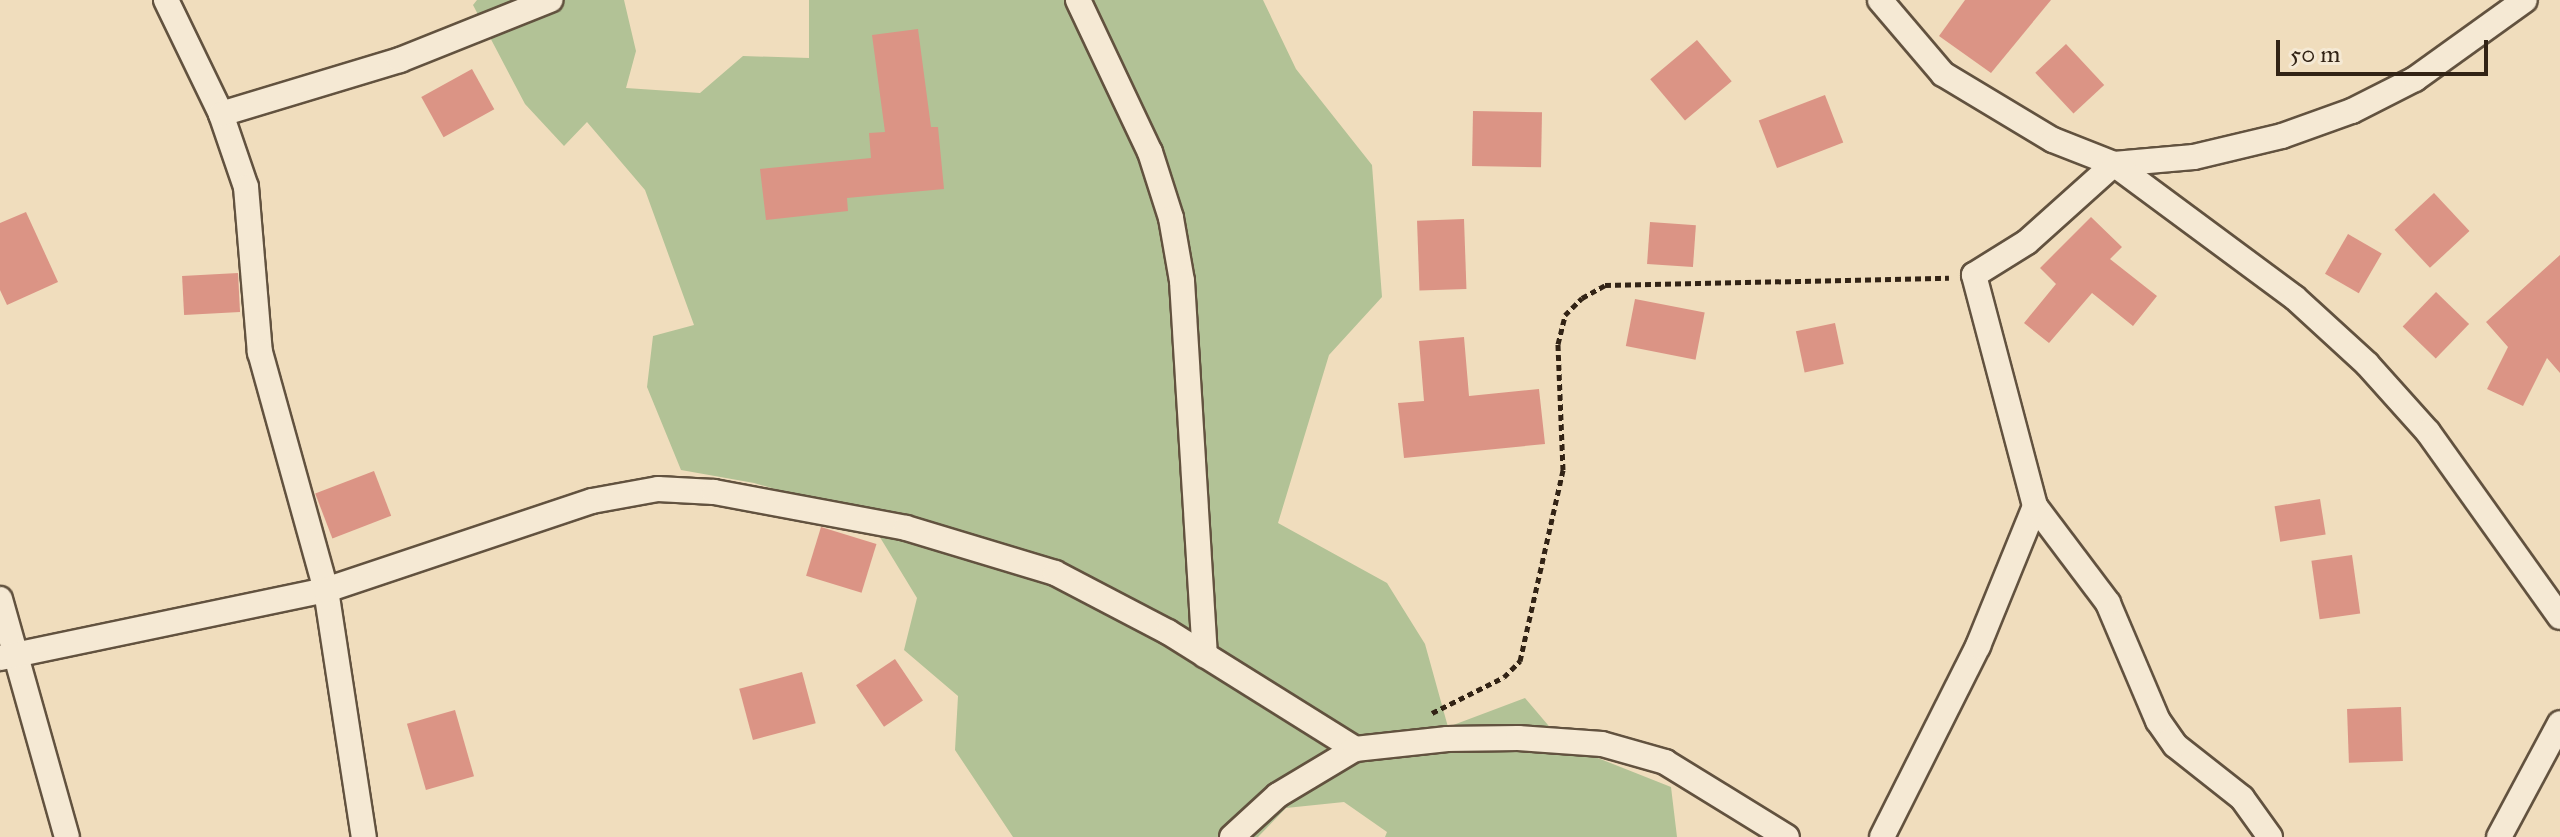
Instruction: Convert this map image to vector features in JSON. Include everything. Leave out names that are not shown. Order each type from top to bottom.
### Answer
[{"type":"street","points":[[166,0],[221,114],[252,221],[260,352],[326,590],[364,837]]},
{"type":"street","points":[[221,114],[400,60],[550,0]]},
{"type":"street","points":[[1078,0],[1150,152],[1171,218],[1182,281],[1205,655]]},
{"type":"street","points":[[1880,0],[1943,74],[2015,120],[2114,164],[2295,298],[2367,364],[2428,432],[2560,617]]},
{"type":"street","points":[[2270,837],[2242,798],[2175,745],[2158,721],[2108,603],[2035,506],[1974,275],[2027,242],[2114,164],[2194,157],[2282,136],[2352,111],[2415,79],[2525,0]]},
{"type":"street","points":[[9,656],[326,590],[592,501],[658,489],[714,492],[983,548],[1055,573],[1205,655],[1355,749]]},
{"type":"street","points":[[1882,837],[1978,646],[2035,506]]},
{"type":"street","points":[[0,599],[9,656],[67,837]]},
{"type":"street","points":[[2499,837],[2560,723]]},
{"type":"street","points":[[1232,837],[1278,795],[1355,749],[1447,739],[1602,744],[1665,762],[1787,837]]},
{"type":"path","points":[[1420,719],[1504,677],[1520,661],[1563,470],[1558,344],[1565,315],[1582,298],[1605,285],[1810,284],[1974,275]]},
{"type":"green space","points":[[477,0],[624,0],[636,51],[626,88],[700,93],[743,56],[809,58],[809,0],[1263,0],[1296,69],[1372,165],[1382,297],[1329,355],[1278,523],[1387,583],[1425,644],[1448,727],[1525,698],[1565,745],[1671,787],[1677,837],[1385,837],[1387,832],[1344,802],[1286,808],[1258,837],[1013,837],[955,750],[958,696],[904,650],[917,598],[867,516],[754,483],[681,470],[647,387],[653,336],[694,325],[645,190],[587,122],[564,146],[525,104],[473,5]]},
{"type":"building","points":[[1965,0],[2051,0],[1991,73],[1939,36]]},
{"type":"building","points":[[918,29],[931,127],[938,127],[944,189],[847,198],[848,211],[766,220],[760,169],[871,158],[869,133],[885,132],[872,35]]},
{"type":"building","points":[[1697,40],[1732,81],[1685,121],[1650,79]]},
{"type":"building","points":[[2066,44],[2104,85],[2073,114],[2035,73]]},
{"type":"building","points":[[472,69],[494,109],[444,137],[421,97]]},
{"type":"building","points":[[1825,95],[1843,143],[1777,168],[1759,120]]},
{"type":"building","points":[[1473,111],[1542,112],[1541,167],[1472,166]]},
{"type":"building","points":[[2434,193],[2469,231],[2430,268],[2395,230]]},
{"type":"building","points":[[26,212],[58,282],[7,305],[0,290],[0,223]]},
{"type":"building","points":[[2091,217],[2122,247],[2110,259],[2157,296],[2133,326],[2092,293],[2049,343],[2024,323],[2056,284],[2040,268]]},
{"type":"building","points":[[1464,219],[1466,289],[1419,291],[1417,221]]},
{"type":"building","points":[[1650,222],[1696,225],[1693,267],[1647,264]]},
{"type":"building","points":[[2348,234],[2382,254],[2359,293],[2325,274]]},
{"type":"building","points":[[2560,255],[2560,373],[2547,358],[2523,406],[2487,389],[2508,347],[2486,322]]},
{"type":"building","points":[[238,273],[240,312],[184,315],[182,276]]},
{"type":"building","points":[[2436,292],[2469,324],[2436,358],[2403,327]]},
{"type":"building","points":[[1635,299],[1705,313],[1696,360],[1626,346]]},
{"type":"building","points":[[1835,323],[1844,364],[1805,372],[1796,331]]},
{"type":"building","points":[[1464,337],[1469,396],[1539,389],[1545,444],[1404,458],[1398,403],[1424,401],[1419,341]]},
{"type":"building","points":[[374,471],[391,516],[332,538],[315,494]]},
{"type":"building","points":[[2320,499],[2326,535],[2280,542],[2275,506]]},
{"type":"building","points":[[821,527],[876,544],[862,593],[806,576]]},
{"type":"building","points":[[2352,555],[2360,613],[2320,619],[2311,561]]},
{"type":"building","points":[[895,659],[923,700],[884,727],[856,685]]},
{"type":"building","points":[[802,672],[816,723],[753,740],[739,689]]},
{"type":"building","points":[[2401,707],[2403,761],[2349,763],[2347,709]]},
{"type":"building","points":[[455,710],[474,776],[426,790],[407,724]]}]
